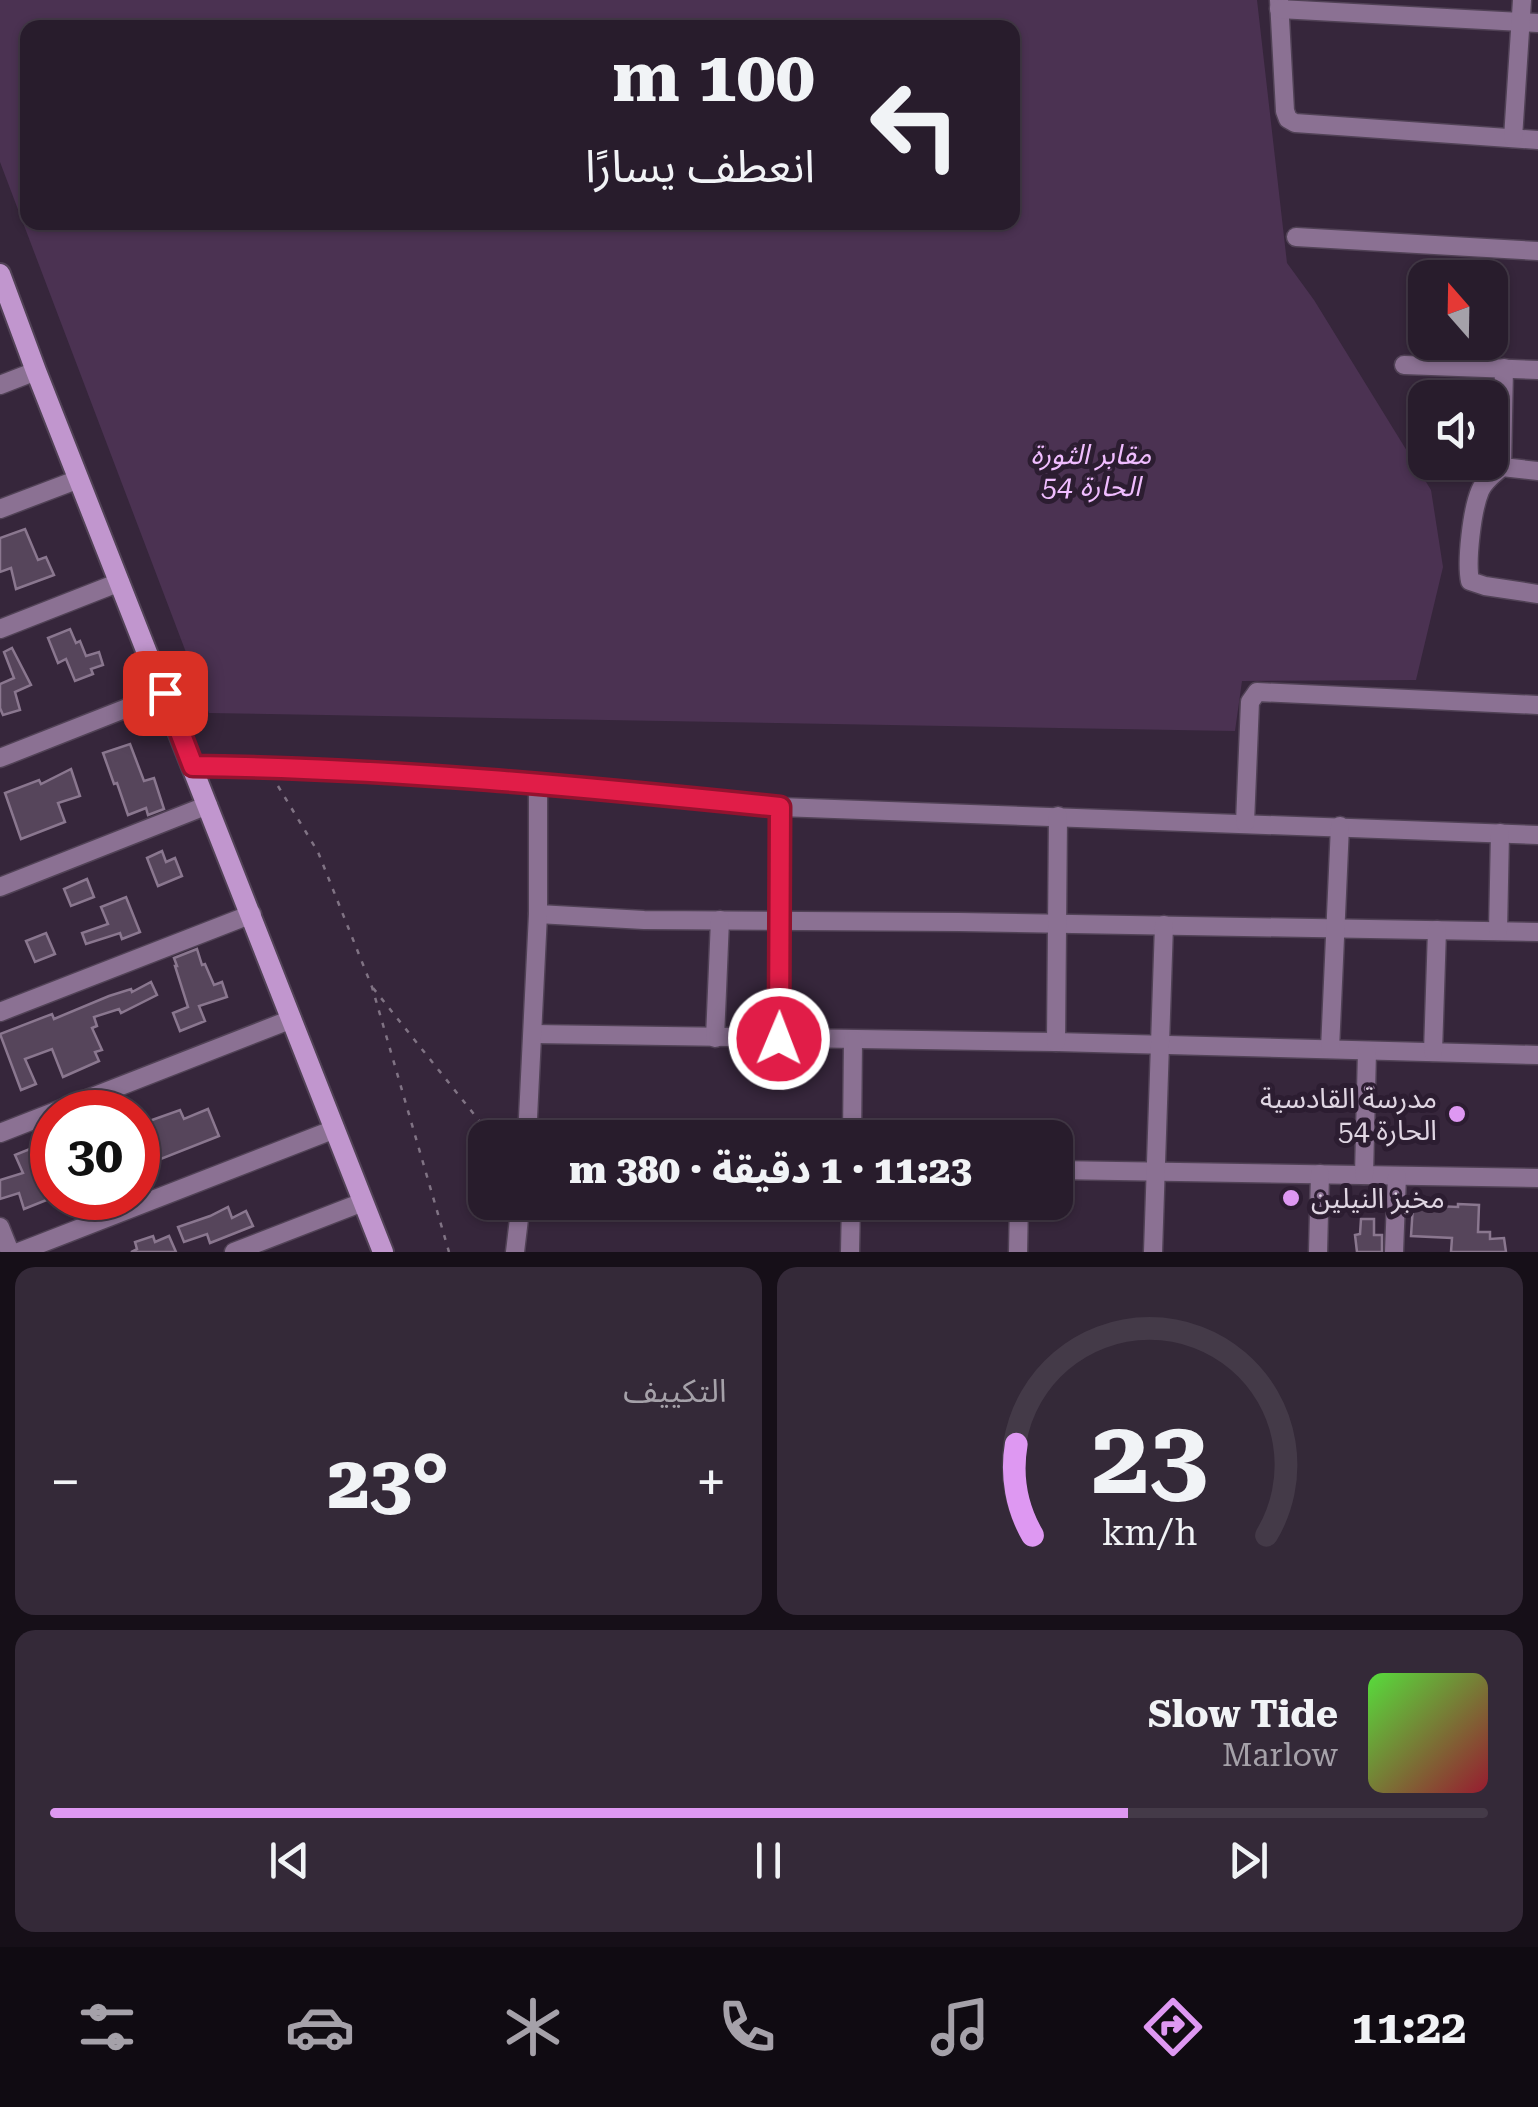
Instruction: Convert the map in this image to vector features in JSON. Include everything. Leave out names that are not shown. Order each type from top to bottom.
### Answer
[{"type":"main road","points":[[0,274],[383,1252]]},
{"type":"street","points":[[1513,138],[1530,22],[1522,0]]},
{"type":"street","points":[[1530,22],[1279,4],[1285,111],[1295,123],[1538,140]]},
{"type":"street","points":[[1296,238],[1538,251]]},
{"type":"street","points":[[1404,365],[1538,370]]},
{"type":"street","points":[[1504,368],[1504,380]]},
{"type":"street","points":[[0,385],[36,371]]},
{"type":"street","points":[[1508,468],[1538,470]]},
{"type":"street","points":[[0,509],[79,479]]},
{"type":"street","points":[[1488,480],[1480,488],[1477,502],[1467,566],[1470,580],[1538,594]]},
{"type":"street","points":[[0,629],[120,582]]},
{"type":"street","points":[[1245,823],[1250,702],[1257,692],[1538,705]]},
{"type":"street","points":[[0,758],[165,693]]},
{"type":"street","points":[[193,766],[266,766],[538,783],[780,807],[1538,835]]},
{"type":"street","points":[[528,1120],[538,914],[538,783]]},
{"type":"street","points":[[0,887],[208,806]]},
{"type":"street","points":[[779,1039],[780,807]]},
{"type":"street","points":[[1056,1042],[1058,816]]},
{"type":"street","points":[[1330,1048],[1340,826]]},
{"type":"street","points":[[1498,931],[1500,833]]},
{"type":"street","points":[[2,1006],[252,914]]},
{"type":"street","points":[[538,914],[780,923],[1538,932]]},
{"type":"street","points":[[715,1038],[720,920]]},
{"type":"street","points":[[1154,1252],[1164,926]]},
{"type":"street","points":[[1433,1052],[1437,930]]},
{"type":"street","points":[[0,1133],[292,1019]]},
{"type":"street","points":[[534,1034],[1538,1054]]},
{"type":"street","points":[[852,1120],[853,1040]]},
{"type":"street","points":[[1364,1175],[1367,1050]]},
{"type":"street","points":[[19,1252],[335,1128]]},
{"type":"street","points":[[1073,1170],[1538,1178]]},
{"type":"street","points":[[1318,1252],[1320,1174]]},
{"type":"street","points":[[1394,1252],[1397,1176]]},
{"type":"street","points":[[234,1252],[364,1202]]},
{"type":"street","points":[[515,1252],[519,1220]]},
{"type":"street","points":[[850,1252],[851,1220]]},
{"type":"street","points":[[1018,1252],[1019,1220]]},
{"type":"street","points":[[0,1226],[10,1252]]},
{"type":"path","points":[[266,766],[318,852],[372,987],[448,1252]]},
{"type":"path","points":[[372,987],[479,1120]]},
{"type":"green space","name":"مقابر الثورة الحارة 54","points":[[0,0],[1257,0],[1287,263],[1408,453],[1408,480],[1425,480],[1431,490],[1443,567],[1416,680],[1242,681],[1235,731],[209,713],[26,230],[1020,230],[1020,20],[20,20],[20,215],[0,162]]},
{"type":"building","points":[[25,529],[38,560],[46,557],[54,575],[16,589],[11,568],[0,572],[0,538]]},
{"type":"building","points":[[70,629],[86,656],[99,652],[103,665],[75,681],[66,659],[58,663],[48,638]]},
{"type":"building","points":[[12,648],[31,685],[15,692],[20,710],[3,715],[0,684],[14,678],[4,652]]},
{"type":"building","points":[[130,744],[144,781],[154,778],[164,809],[148,815],[146,808],[128,815],[103,753]]},
{"type":"building","points":[[71,769],[80,796],[58,803],[65,822],[21,839],[5,793],[39,780],[41,784]]},
{"type":"building","points":[[162,851],[166,862],[175,858],[182,876],[158,886],[147,858]]},
{"type":"building","points":[[87,879],[94,897],[71,906],[64,889]]},
{"type":"building","points":[[126,897],[140,932],[122,939],[120,933],[86,944],[82,933],[108,924],[101,907]]},
{"type":"building","points":[[46,933],[55,954],[35,962],[26,941]]},
{"type":"building","points":[[197,949],[214,985],[222,982],[227,997],[199,1006],[205,1021],[180,1031],[173,1013],[188,1007],[174,958]]},
{"type":"building","points":[[151,982],[157,995],[121,1013],[119,1009],[94,1017],[97,1026],[92,1028],[102,1050],[95,1052],[99,1061],[63,1077],[52,1049],[25,1059],[36,1084],[21,1090],[0,1034],[52,1014],[54,1019]]},
{"type":"building","points":[[208,1109],[219,1136],[160,1159],[160,1117],[180,1110],[184,1119]]},
{"type":"building","points":[[30,1149],[30,1207],[24,1209],[19,1193],[0,1199],[0,1180],[23,1173],[15,1155]]},
{"type":"building","points":[[1413,1205],[1479,1205],[1478,1232],[1490,1232],[1490,1239],[1504,1238],[1506,1252],[1451,1252],[1452,1238],[1411,1236]]},
{"type":"building","points":[[228,1207],[232,1218],[246,1211],[253,1226],[210,1243],[207,1234],[184,1242],[178,1227]]},
{"type":"building","points":[[1361,1219],[1374,1219],[1374,1235],[1382,1235],[1382,1252],[1357,1252],[1355,1235],[1360,1234]]},
{"type":"building","points":[[153,1236],[155,1242],[169,1236],[176,1252],[131,1252],[137,1249],[135,1242]]},
{"type":"place","name":"مدرسة القادسية الحارة 54","points":[[1457,1114]]},
{"type":"place","name":"مخبز النيلين","points":[[1291,1198]]},
{"type":"route","points":[[165,693],[193,766],[403,773],[780,807],[779,1039]]}]
